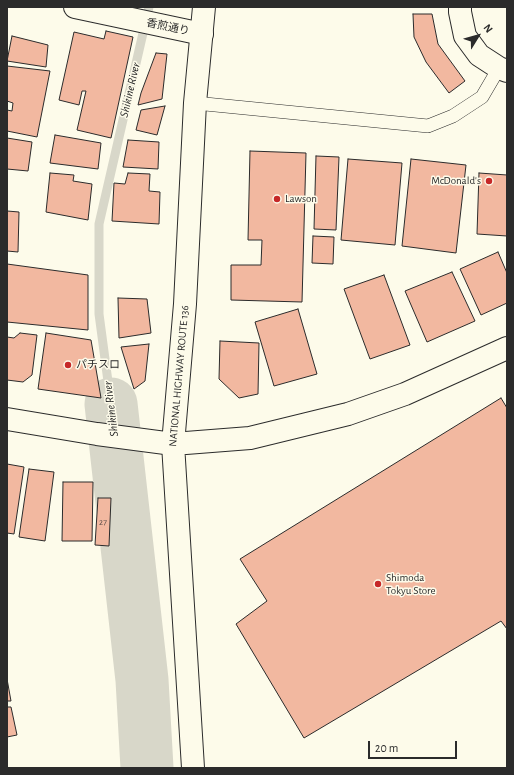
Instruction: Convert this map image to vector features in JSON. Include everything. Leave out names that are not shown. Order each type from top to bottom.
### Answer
[{"type":"main road","name":"香煎通り","points":[[75,7],[202,34]]},
{"type":"main road","name":"NATIONAL HIGHWAY ROUTE 136","points":[[194,768],[173,444],[185,304],[195,103],[204,7]]},
{"type":"main road","points":[[460,7],[465,36],[479,55],[503,70]]},
{"type":"main road","points":[[7,419],[97,434],[173,444],[250,438],[348,414],[405,394],[507,348]]},
{"type":"lane","points":[[195,103],[428,126],[453,116],[482,97],[503,70]]},
{"type":"building","points":[[413,14],[432,14],[438,44],[465,81],[449,93],[426,62],[414,37]]},
{"type":"building","points":[[106,31],[133,37],[111,138],[77,130],[86,91],[82,91],[79,105],[59,100],[74,32],[104,39]]},
{"type":"building","points":[[12,36],[48,45],[46,67],[7,61]]},
{"type":"building","points":[[156,53],[167,54],[162,99],[138,105],[141,93]]},
{"type":"building","points":[[7,66],[50,71],[37,137],[7,131],[7,110],[12,111],[13,103],[7,101]]},
{"type":"building","points":[[165,106],[157,135],[136,130],[141,110]]},
{"type":"building","points":[[55,135],[101,143],[98,169],[50,163]]},
{"type":"building","points":[[7,138],[32,142],[28,171],[7,169]]},
{"type":"building","points":[[128,140],[159,142],[158,169],[123,167]]},
{"type":"building","points":[[250,151],[306,153],[302,302],[231,300],[231,265],[261,265],[262,240],[248,240]]},
{"type":"building","points":[[316,156],[339,157],[336,230],[314,229]]},
{"type":"building","points":[[348,159],[402,163],[395,245],[341,240]]},
{"type":"building","points":[[411,159],[466,165],[456,253],[402,246]]},
{"type":"building","points":[[50,173],[74,175],[73,181],[92,184],[88,220],[46,212]]},
{"type":"building","points":[[128,173],[150,174],[149,191],[160,192],[159,224],[112,221],[114,183],[125,184]]},
{"type":"building","points":[[479,173],[507,175],[507,236],[477,234]]},
{"type":"building","points":[[7,211],[19,212],[18,252],[7,251]]},
{"type":"building","points":[[313,236],[334,237],[333,264],[312,263]]},
{"type":"building","points":[[498,252],[507,273],[507,303],[481,315],[460,269]]},
{"type":"building","points":[[7,264],[88,275],[88,330],[7,322]]},
{"type":"building","points":[[452,272],[475,321],[427,342],[405,291]]},
{"type":"building","points":[[384,275],[410,345],[370,359],[344,289]]},
{"type":"building","points":[[118,298],[147,299],[151,333],[119,338]]},
{"type":"building","points":[[298,309],[317,374],[274,386],[255,322]]},
{"type":"building","points":[[20,333],[37,335],[32,375],[23,382],[7,380],[7,337],[14,338]]},
{"type":"building","name":"パチスロ","points":[[46,333],[91,340],[101,398],[38,389]]},
{"type":"building","points":[[220,341],[259,343],[258,394],[239,398],[219,379]]},
{"type":"building","points":[[149,344],[145,381],[134,389],[121,347]]},
{"type":"building","points":[[501,398],[507,408],[507,629],[501,621],[304,738],[236,624],[267,601],[240,559]]},
{"type":"building","points":[[7,464],[24,467],[14,534],[7,533]]},
{"type":"building","points":[[29,469],[54,472],[45,541],[19,537]]},
{"type":"building","points":[[63,482],[93,482],[92,541],[62,541]]},
{"type":"building","points":[[98,498],[111,498],[109,546],[95,545]]},
{"type":"building","points":[[7,679],[11,701],[7,701]]},
{"type":"building","points":[[7,707],[11,707],[17,735],[7,737]]},
{"type":"waterway","name":"Shikine River","points":[[111,404],[99,314],[99,224],[149,7]]},
{"type":"waterway","name":"Shikine River","points":[[111,404],[142,680],[147,768]]},
{"type":"place","name":"McDonald's","points":[[489,181]]},
{"type":"place","name":"Lawson","points":[[277,199]]},
{"type":"place","name":"パチスロ","points":[[68,365]]},
{"type":"place","name":"Shimoda Tokyu Store","points":[[378,584]]}]
